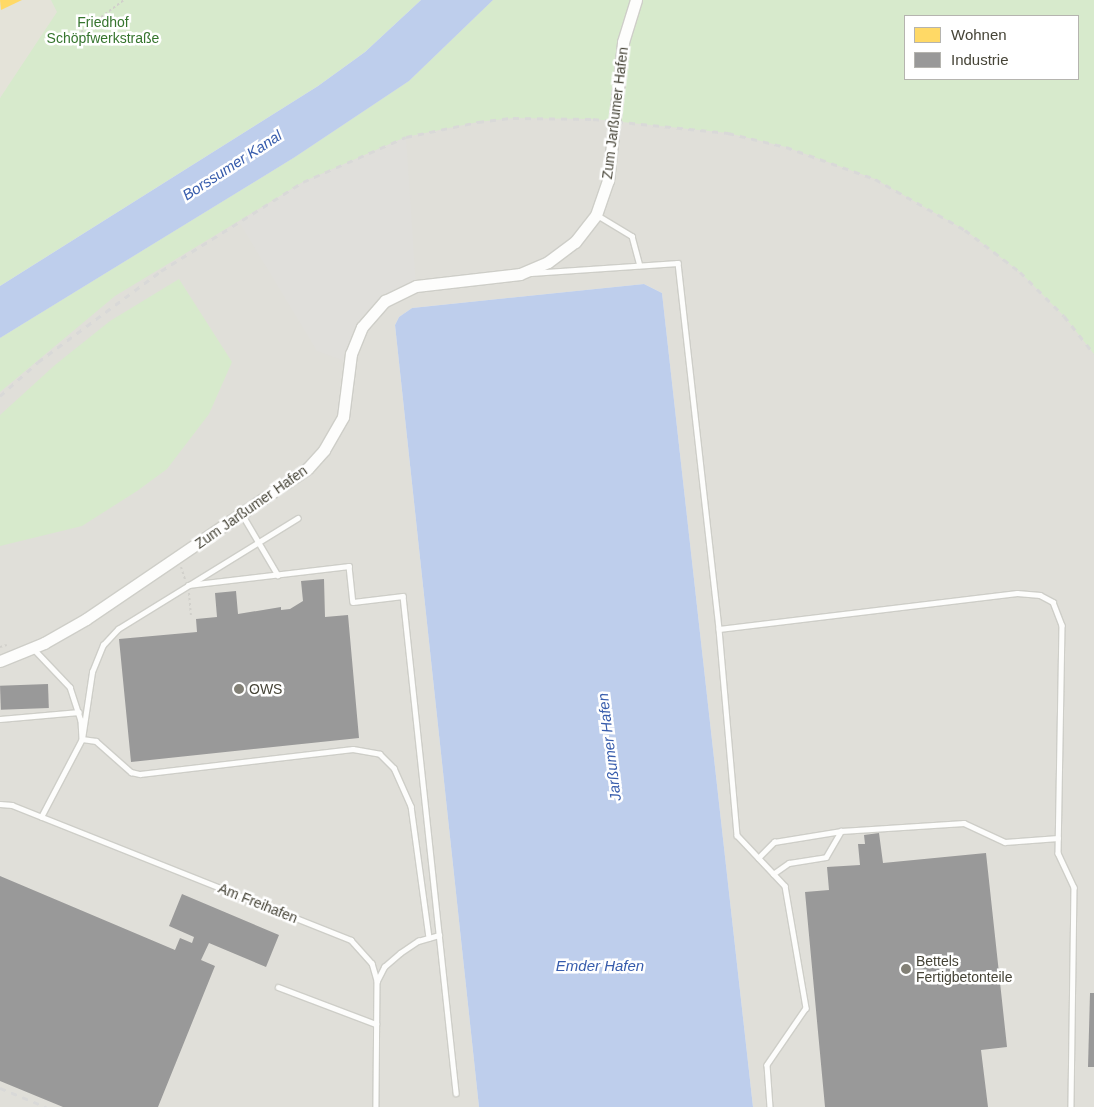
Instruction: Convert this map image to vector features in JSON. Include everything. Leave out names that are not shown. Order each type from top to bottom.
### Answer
[{"type":"street","name":"Zum Jarßumer Hafen","points":[[0,661],[33,648],[86,619],[308,468],[324,450],[346,405],[351,354],[357,338],[368,318],[385,301],[416,286],[520,274],[548,262],[570,246],[596,215],[612,162],[621,54],[626,26],[636,0]]},
{"type":"lane","points":[[596,215],[632,236],[638,251],[640,265]]},
{"type":"lane","points":[[520,274],[678,263],[720,629],[737,835],[785,886],[806,1008],[767,1066],[770,1107]]},
{"type":"lane","points":[[242,514],[278,575]]},
{"type":"lane","points":[[41,817],[82,739],[92,672],[103,645],[118,629],[298,518]]},
{"type":"lane","points":[[188,586],[349,566],[353,602],[403,596],[456,1093]]},
{"type":"lane","points":[[720,629],[1017,593],[1047,598],[1059,610],[1062,626],[1058,838],[1060,860],[1074,887],[1071,1107]]},
{"type":"lane","points":[[33,648],[70,687],[79,712],[82,739]]},
{"type":"lane","points":[[0,719],[79,712]]},
{"type":"lane","points":[[82,739],[96,741],[122,767],[140,774],[353,749],[380,754],[394,768],[411,806],[429,938]]},
{"type":"lane","name":"Am Freihafen","points":[[0,804],[41,817],[352,940],[372,963],[377,981],[376,1107]]},
{"type":"lane","points":[[758,858],[774,842],[823,836],[841,831],[964,823],[1005,842],[1058,838]]},
{"type":"lane","points":[[773,874],[789,863],[826,857],[841,831]]},
{"type":"lane","points":[[377,981],[384,967],[400,953],[439,935]]},
{"type":"lane","points":[[278,987],[376,1024]]},
{"type":"path","points":[[77,35],[124,0]]},
{"type":"path","points":[[0,647],[15,643]]},
{"type":"shaded area","points":[[0,0],[207,0],[0,98]]},
{"type":"shaded area","points":[[493,0],[1094,0],[1094,1107],[753,1107],[662,293],[644,284],[412,308],[399,317],[395,325],[479,1107],[0,1107],[0,338],[295,157],[409,81]]},
{"type":"shaded area","points":[[406,137],[416,286],[376,309],[350,363],[317,351],[239,222],[303,182]]},
{"type":"green space","name":"Friedhof Schöpfwerkstraße","points":[[51,0],[421,0],[365,52],[318,86],[0,286],[0,98],[57,12]]},
{"type":"green space","points":[[493,0],[1094,0],[1094,354],[1064,316],[1020,272],[965,230],[875,179],[786,147],[728,133],[593,119],[513,118],[478,122],[406,137],[303,182],[115,296],[0,392],[0,338],[295,157],[409,81]]},
{"type":"green space","points":[[179,279],[232,362],[209,414],[167,469],[137,491],[82,526],[0,546],[0,415],[55,365],[110,321]]},
{"type":"water","name":"Borssumer Kanal","points":[[421,0],[493,0],[409,81],[295,157],[0,338],[0,286],[318,86],[365,52]]},
{"type":"water","name":"Emder Hafen","points":[[644,284],[662,293],[753,1107],[479,1107],[395,325],[399,317],[412,308]]},
{"type":"building: Wohnen","points":[[0,0],[22,0],[1,10]]},
{"type":"building: Industrie","name":"OWS","points":[[324,579],[325,617],[348,615],[359,738],[131,762],[119,639],[197,632],[196,619],[217,617],[215,593],[236,591],[238,614],[281,607],[281,610],[290,609],[303,601],[301,581]]},
{"type":"building: Industrie","points":[[48,684],[49,708],[1,710],[0,686]]},
{"type":"building: Industrie","name":"Bettels Fertigbetonteile","points":[[879,833],[883,863],[986,853],[1007,1047],[981,1050],[988,1107],[825,1107],[805,892],[829,890],[827,867],[860,865],[858,844],[865,844],[864,835]]},
{"type":"building: Industrie","points":[[0,876],[175,950],[180,938],[192,943],[194,937],[169,926],[182,894],[279,935],[266,967],[209,943],[201,960],[215,966],[158,1107],[63,1107],[0,1081]]},
{"type":"building: Industrie","points":[[1090,993],[1094,993],[1094,1067],[1088,1067]]},
{"type":"railway","points":[[0,396],[38,362],[161,271],[303,182],[406,137],[478,122],[513,118],[593,119],[728,133],[786,147],[875,179],[965,230],[1020,272],[1064,316],[1094,354]]},
{"type":"railway","points":[[0,1088],[46,1107]]},
{"type":"place","name":"OWS","points":[[239,689]]},
{"type":"place","name":"Bettels Fertigbetonteile","points":[[906,969]]},
{"type":"water label","name":"Jarßumer Hafen","points":[[609,747]]}]
